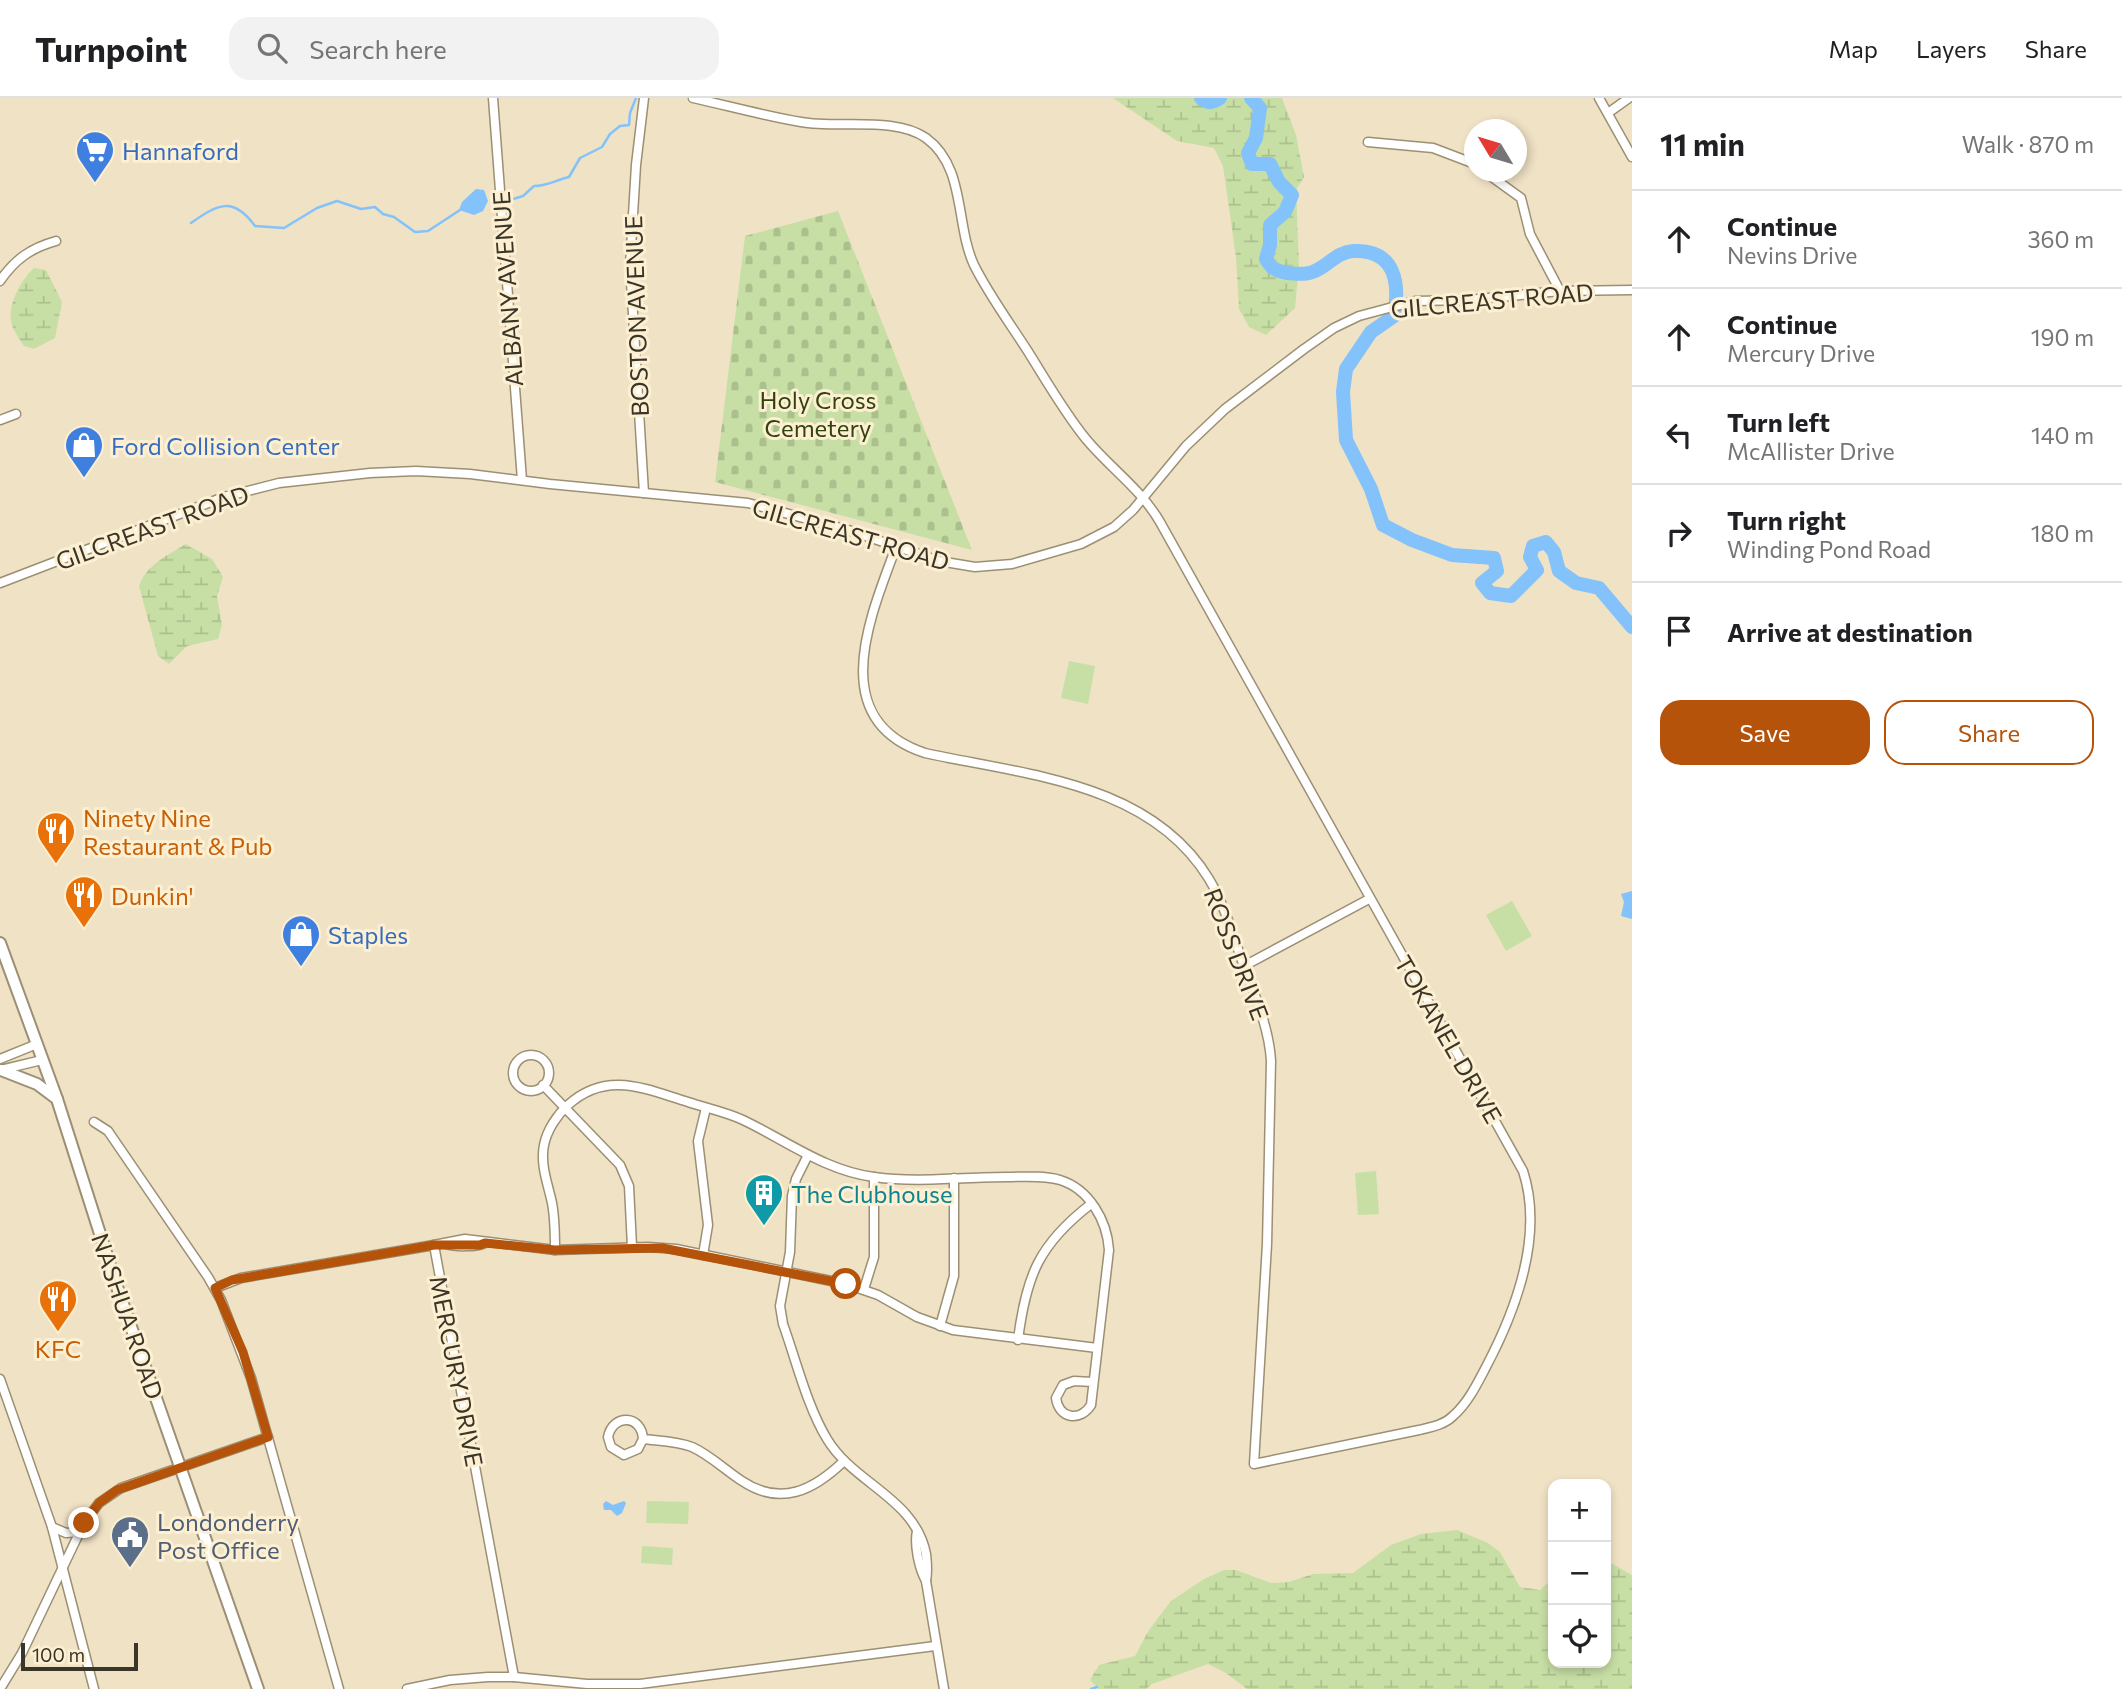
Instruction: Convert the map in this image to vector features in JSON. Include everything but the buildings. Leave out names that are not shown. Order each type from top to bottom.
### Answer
[{"type":"main road","name":"NASHUA ROAD","points":[[0,943],[57,1099],[116,1284],[258,1689]]},
{"type":"main road","points":[[0,1067],[37,1084],[57,1099]]},
{"type":"street","name":"ALBANY AVENUE","points":[[493,98],[522,480]]},
{"type":"street","name":"BOSTON AVENUE","points":[[644,98],[635,177],[630,265],[644,493]]},
{"type":"street","name":"TOKANEL DRIVE","points":[[693,98],[810,123],[892,126],[910,130],[926,138],[939,151],[949,166],[969,250],[991,293],[1070,417],[1105,460],[1144,497],[1160,522],[1523,1171],[1531,1207],[1521,1280],[1504,1332],[1474,1388],[1452,1417],[1436,1426],[1254,1464]]},
{"type":"street","points":[[1599,98],[1632,157]]},
{"type":"street","points":[[1608,113],[1629,98]]},
{"type":"street","points":[[1368,142],[1433,148],[1464,160]]},
{"type":"street","points":[[1499,182],[1521,198],[1530,234],[1560,291]]},
{"type":"street","points":[[0,281],[14,262],[24,254],[56,241]]},
{"type":"street","name":"GILCREAST ROAD","points":[[0,583],[199,506],[261,486],[316,478],[398,472],[470,474],[693,496],[765,507],[848,530],[956,565],[975,567],[1012,564],[1072,547],[1099,536],[1127,516],[1186,446],[1224,409],[1334,328],[1359,316],[1406,303],[1560,291],[1632,290]]},
{"type":"street","points":[[0,420],[16,414]]},
{"type":"street","name":"ROSS DRIVE","points":[[896,547],[871,617],[864,652],[865,689],[869,706],[878,722],[891,736],[907,747],[1059,781],[1093,791],[1143,815],[1173,838],[1209,879],[1226,915],[1269,1042],[1272,1071],[1267,1244],[1254,1464]]},
{"type":"street","points":[[1244,966],[1369,899]]},
{"type":"street","points":[[0,1067],[37,1044]]},
{"type":"street","points":[[531,1055],[544,1061],[549,1071],[543,1085],[530,1091],[520,1087],[513,1074],[517,1060],[531,1055]]},
{"type":"street","points":[[0,1067],[42,1060]]},
{"type":"street","points":[[555,1250],[555,1222],[545,1176],[544,1147],[550,1128],[565,1108],[584,1093],[619,1084],[639,1087],[739,1118],[808,1155],[838,1168],[874,1177],[1047,1177],[1078,1189],[1091,1203],[1106,1229],[1109,1250],[1091,1405],[1084,1414],[1072,1417],[1059,1409],[1056,1398],[1063,1385],[1074,1381],[1093,1382]]},
{"type":"street","points":[[543,1085],[601,1142],[620,1166],[629,1186],[632,1247]]},
{"type":"street","points":[[703,1255],[708,1226],[698,1141],[706,1108]]},
{"type":"street","points":[[94,1122],[108,1131],[215,1288],[243,1352],[339,1689]]},
{"type":"street","points":[[808,1155],[793,1187],[792,1237],[780,1306],[783,1324],[821,1428],[830,1443],[844,1461],[900,1506],[921,1536],[928,1571],[926,1581],[935,1646],[944,1689]]},
{"type":"street","points":[[864,1289],[874,1258],[874,1177]]},
{"type":"street","points":[[940,1325],[954,1276],[954,1178]]},
{"type":"street","points":[[1017,1340],[1025,1293],[1032,1272],[1046,1248],[1072,1219],[1091,1203]]},
{"type":"street","points":[[434,1245],[465,1239],[555,1250],[662,1248],[787,1271],[864,1289],[940,1325],[963,1332],[1097,1348]]},
{"type":"street","name":"MERCURY DRIVE","points":[[215,1288],[241,1278],[434,1245],[514,1677]]},
{"type":"street","points":[[0,1379],[64,1565],[94,1689]]},
{"type":"street","points":[[625,1419],[639,1425],[643,1439],[638,1450],[624,1455],[614,1450],[608,1437],[611,1426],[625,1419]]},
{"type":"street","points":[[0,1689],[13,1670],[79,1532],[93,1509],[114,1492],[268,1437]]},
{"type":"street","points":[[643,1439],[675,1442],[695,1449],[743,1482],[768,1492],[788,1493],[808,1489],[844,1461]]},
{"type":"street","points":[[52,1527],[65,1533],[79,1532]]},
{"type":"street","points":[[407,1689],[459,1679],[514,1677],[647,1686],[935,1646]]},
{"type":"green space","points":[[1113,98],[1282,98],[1296,135],[1304,177],[1296,190],[1299,265],[1295,308],[1266,335],[1249,327],[1239,309],[1236,257],[1223,166],[1214,148],[1177,141]]},
{"type":"green space","name":"Holy Cross Cemetery","points":[[838,211],[972,550],[715,482],[745,236]]},
{"type":"green space","points":[[34,268],[46,270],[62,302],[55,338],[34,349],[24,346],[13,328],[11,310],[24,279]]},
{"type":"green space","points":[[186,544],[212,559],[223,577],[217,596],[222,625],[218,639],[187,646],[169,664],[158,656],[139,586],[152,566]]},
{"type":"green space","points":[[1069,661],[1095,666],[1088,704],[1061,698]]},
{"type":"green space","points":[[1512,901],[1532,936],[1506,951],[1486,915]]},
{"type":"green space","points":[[1376,1171],[1379,1214],[1358,1215],[1355,1173]]},
{"type":"green space","points":[[647,1501],[689,1502],[688,1524],[646,1523]]},
{"type":"green space","points":[[1457,1530],[1488,1543],[1500,1552],[1520,1587],[1540,1590],[1548,1583],[1548,1668],[1611,1668],[1611,1563],[1630,1574],[1632,1689],[1247,1689],[1226,1673],[1208,1664],[1152,1684],[1146,1689],[1099,1689],[1090,1680],[1099,1665],[1135,1656],[1149,1630],[1171,1601],[1204,1579],[1224,1570],[1236,1570],[1271,1583],[1289,1582],[1313,1574],[1353,1573],[1391,1545],[1421,1534]]},
{"type":"green space","points":[[642,1546],[673,1548],[672,1565],[641,1563]]},
{"type":"water","points":[[476,189],[484,190],[488,201],[483,211],[474,215],[459,210],[462,202]]},
{"type":"water","points":[[1632,891],[1632,919],[1621,916],[1624,902],[1621,894]]},
{"type":"water","points":[[606,1501],[613,1505],[624,1501],[626,1503],[622,1513],[617,1516],[611,1510],[604,1510],[603,1504]]},
{"type":"waterway","points":[[510,200],[523,196],[534,186],[569,177],[580,158],[602,147],[610,134],[620,126],[629,125],[636,98]]},
{"type":"waterway","points":[[1201,98],[1210,102],[1220,98]]},
{"type":"waterway","points":[[1251,98],[1260,108],[1256,138],[1248,153],[1252,164],[1270,164],[1279,182],[1292,195],[1285,212],[1270,225],[1270,245],[1266,259],[1268,262],[1282,272],[1311,273],[1347,252],[1367,252],[1386,262],[1392,271],[1396,292],[1394,316],[1371,332],[1346,369],[1343,392],[1346,440],[1371,489],[1383,525],[1412,540],[1452,555],[1494,558],[1497,571],[1482,583],[1490,593],[1511,596],[1537,570],[1530,557],[1533,546],[1546,542],[1554,552],[1559,571],[1576,583],[1599,588],[1632,627]]},
{"type":"waterway","points":[[191,223],[209,211],[225,206],[240,210],[255,226],[284,228],[317,208],[337,201],[361,209],[375,207],[415,232],[428,231],[460,210]]},
{"type":"waterway","points":[[1091,1689],[1097,1687]]},
{"type":"place","name":"Hannaford","points":[[95,184]]},
{"type":"place","name":"Ford Collision Center","points":[[84,479]]},
{"type":"place","name":"Ninety Nine Restaurant & Pub","points":[[56,865]]},
{"type":"place","name":"Dunkin'","points":[[84,929]]},
{"type":"place","name":"Staples","points":[[301,968]]},
{"type":"place","name":"The Clubhouse","points":[[764,1227]]},
{"type":"place","name":"KFC","points":[[58,1333]]},
{"type":"place","name":"Londonderry Post Office","points":[[130,1569]]},
{"type":"route","points":[[84,1523],[99,1503],[117,1490],[268,1437],[243,1352],[215,1288],[232,1280],[434,1245],[485,1243],[555,1250],[662,1248],[846,1284]]}]
